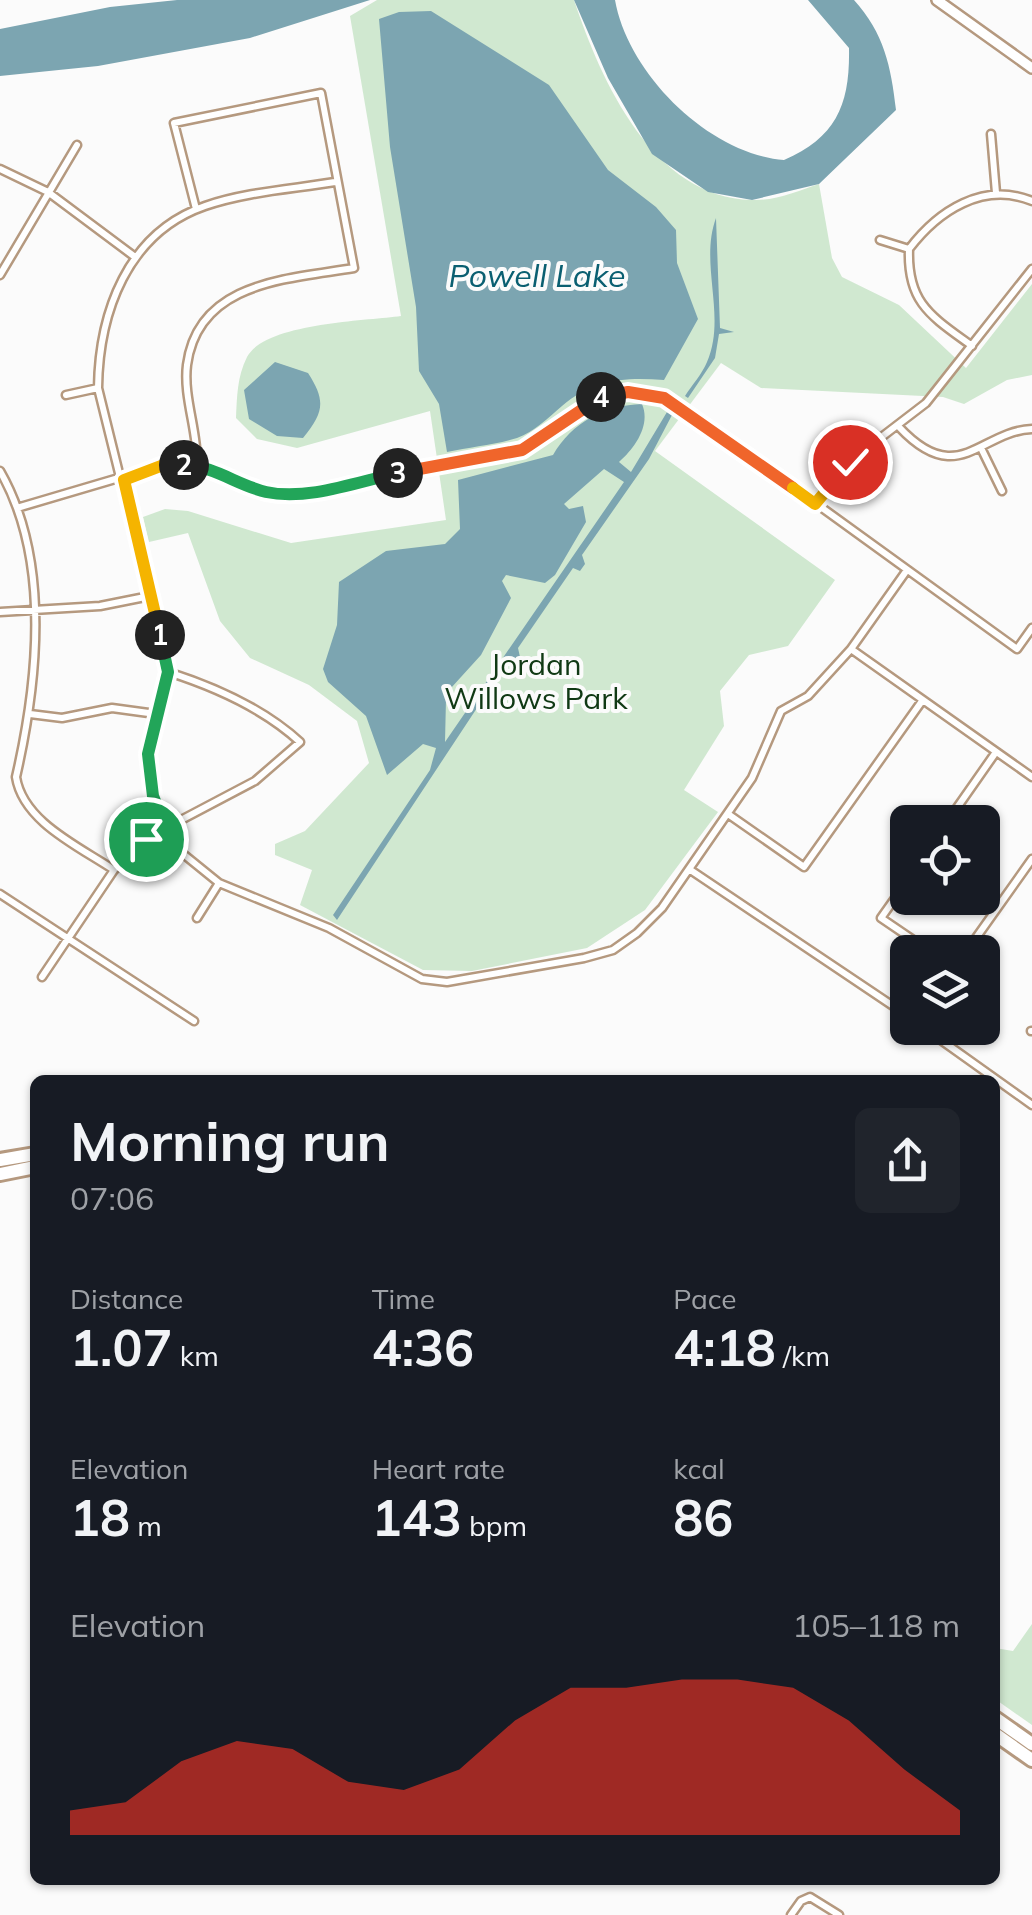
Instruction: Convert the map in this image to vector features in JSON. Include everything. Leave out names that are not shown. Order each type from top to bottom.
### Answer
[{"type":"highway","points":[[0,1160],[30,1155]]},
{"type":"highway","points":[[0,1174],[30,1168]]},
{"type":"highway","points":[[1000,1722],[1032,1744]]},
{"type":"highway","points":[[1000,1738],[1032,1760]]},
{"type":"main road","points":[[937,0],[1032,68]]},
{"type":"street","points":[[196,210],[174,122],[321,93],[354,268],[244,288],[213,312],[187,366],[196,465]]},
{"type":"street","points":[[990,134],[996,194]]},
{"type":"street","points":[[0,275],[77,145]]},
{"type":"street","points":[[0,169],[48,192],[135,257]]},
{"type":"street","points":[[335,182],[196,210],[164,229],[135,257],[105,320],[98,388],[124,480],[168,672],[148,754],[153,796],[182,853],[219,884],[329,928],[422,979],[447,982],[614,950],[662,908],[728,814],[752,778],[781,711],[808,696],[851,649],[907,570]]},
{"type":"street","points":[[972,346],[929,314],[912,290],[909,249],[927,226],[958,205],[996,194],[1032,201]]},
{"type":"street","points":[[880,240],[909,249]]},
{"type":"street","points":[[815,504],[850,462],[899,428],[926,403],[1032,269]]},
{"type":"street","points":[[66,395],[98,388]]},
{"type":"street","points":[[18,508],[124,480],[166,464],[196,465],[246,487],[297,495],[522,450],[598,398],[628,392],[664,398],[1017,648],[1032,628]]},
{"type":"street","points":[[899,428],[914,443],[940,454],[982,450],[1022,429],[1032,429]]},
{"type":"street","points":[[982,450],[1002,491]]},
{"type":"street","points":[[0,471],[18,508],[29,562],[35,663],[30,714],[16,777],[30,810],[114,870]]},
{"type":"street","points":[[0,612],[100,606],[150,596]]},
{"type":"street","points":[[851,649],[1032,777]]},
{"type":"street","points":[[42,977],[114,870],[146,839],[255,781],[300,742],[281,724],[213,686],[168,672]]},
{"type":"street","points":[[728,814],[804,867],[922,701]]},
{"type":"street","points":[[30,714],[62,718],[112,708],[156,714]]},
{"type":"street","points":[[960,805],[996,752]]},
{"type":"street","points":[[978,935],[1032,859]]},
{"type":"street","points":[[689,869],[890,1004]]},
{"type":"street","points":[[197,918],[219,884]]},
{"type":"street","points":[[0,894],[66,941],[194,1021]]},
{"type":"street","points":[[890,905],[881,918],[906,935]]},
{"type":"street","points":[[948,1045],[990,1075]]},
{"type":"street","points":[[1000,1082],[1032,1105]]},
{"type":"street","points":[[791,1915],[807,1898],[839,1915]]},
{"type":"green space","name":"Jordan Willows Park","points":[[377,0],[574,0],[616,98],[659,157],[686,179],[717,194],[752,200],[786,195],[819,184],[832,258],[842,277],[899,305],[966,368],[1032,284],[1032,375],[1007,380],[964,404],[943,397],[761,388],[721,363],[655,451],[835,580],[788,646],[749,655],[720,691],[724,726],[684,790],[718,812],[645,910],[587,948],[472,971],[423,970],[300,905],[312,870],[275,855],[275,844],[305,831],[369,763],[357,721],[309,685],[250,658],[220,621],[188,533],[149,542],[143,517],[165,509],[188,511],[291,543],[446,520],[430,411],[297,448],[257,439],[236,418],[241,372],[257,346],[294,330],[401,316],[350,16]]},
{"type":"green space","points":[[1032,1624],[1032,1725],[1000,1703],[1000,1649],[1013,1651]]},
{"type":"water","points":[[177,0],[370,0],[250,38],[98,66],[0,76],[0,29],[110,7]]},
{"type":"water","points":[[574,0],[615,0],[636,55],[676,106],[728,143],[784,160],[817,141],[828,129],[847,86],[849,48],[808,0],[854,0],[873,25],[884,51],[896,110],[819,184],[752,200],[708,192],[652,154],[608,78]]},
{"type":"water","name":"Powell Lake","points":[[431,11],[549,85],[608,170],[656,207],[676,230],[677,263],[698,319],[664,380],[636,379],[598,385],[574,397],[517,438],[447,452],[439,404],[419,371],[416,307],[390,147],[379,19],[399,12]]},
{"type":"water","points":[[716,218],[720,328],[734,332],[719,334],[715,358],[688,398],[685,396],[705,366],[712,344],[710,253]]},
{"type":"water","points":[[275,362],[308,373],[318,391],[319,413],[303,438],[277,436],[249,419],[244,390]]},
{"type":"water","points":[[642,404],[644,412],[640,436],[619,462],[631,472],[667,412],[672,415],[649,459],[582,555],[585,564],[580,571],[573,568],[518,648],[520,657],[508,661],[337,920],[333,915],[430,770],[436,748],[423,744],[387,775],[366,716],[328,682],[323,669],[337,625],[339,582],[386,551],[445,544],[460,529],[458,480],[553,455],[580,425],[603,412]],"holes":[[[604,469],[624,482],[445,742],[446,699],[481,655],[511,598],[502,581],[506,575],[545,583],[555,575],[586,522],[583,506],[569,509],[564,504]]]},
{"type":"route","points":[[146,839],[166,828],[153,796],[148,754],[168,672],[124,480],[166,464],[196,465],[246,487],[297,495],[522,450],[547,437],[576,410],[598,398],[628,392],[664,398],[702,421],[815,504],[850,462]]}]
